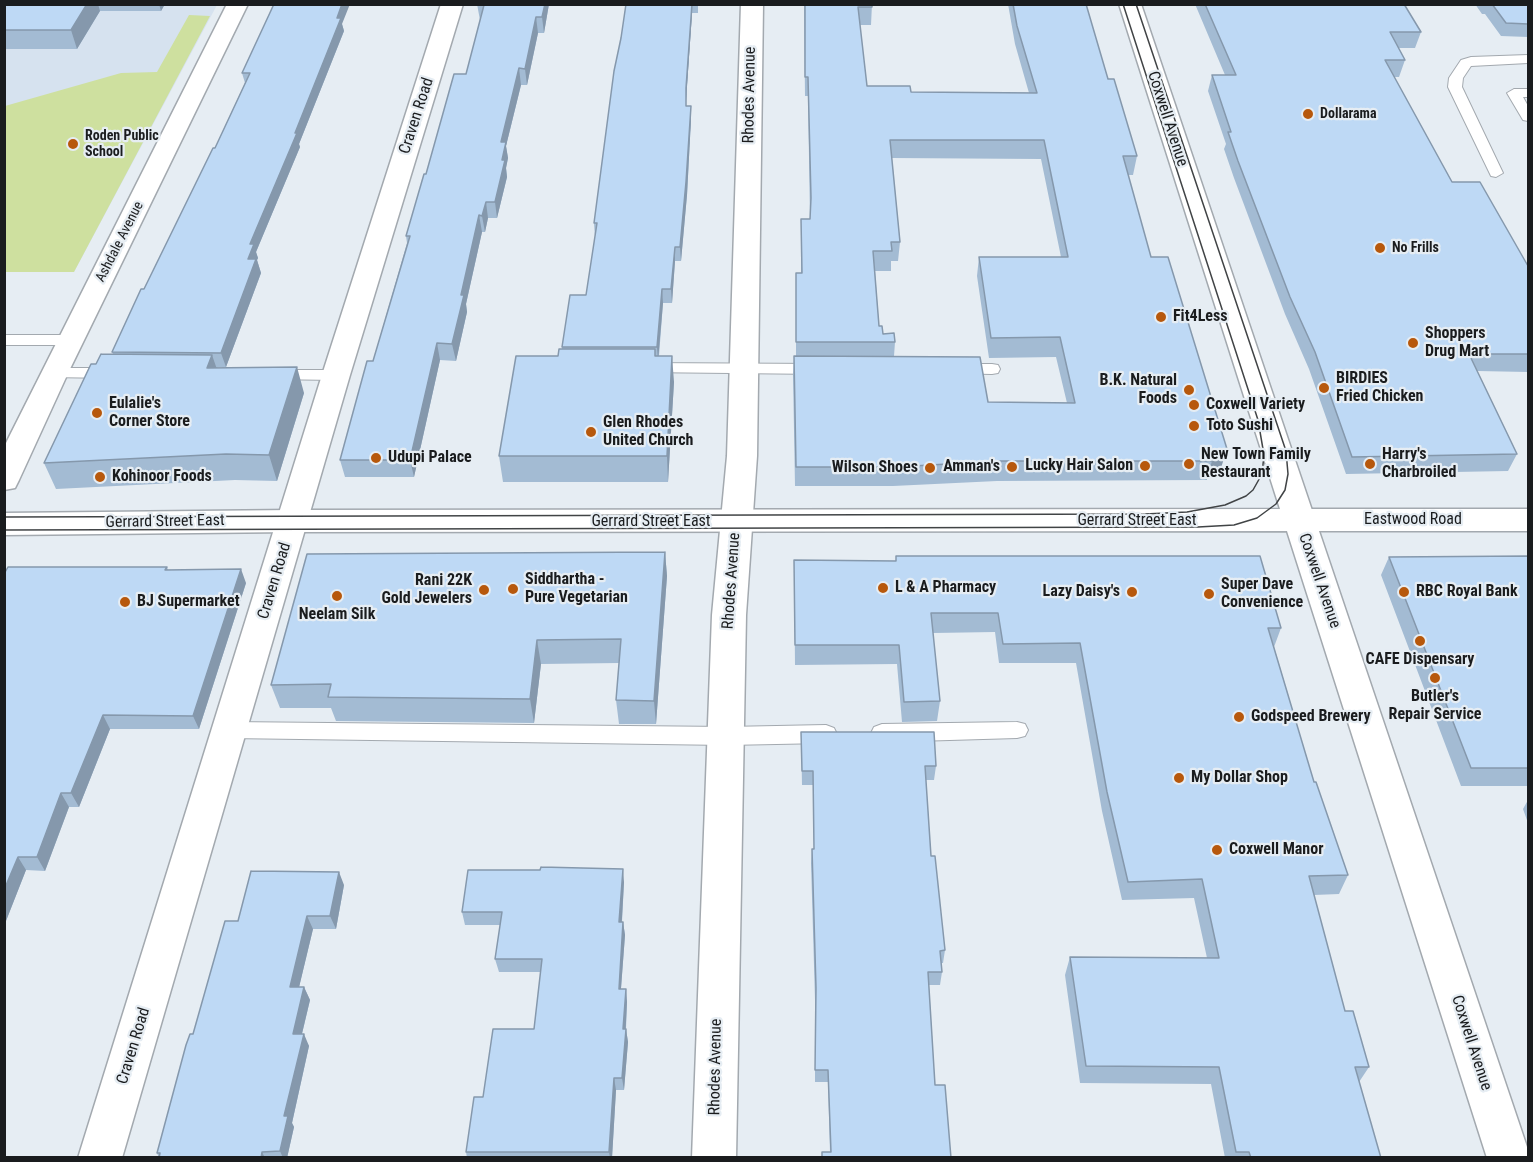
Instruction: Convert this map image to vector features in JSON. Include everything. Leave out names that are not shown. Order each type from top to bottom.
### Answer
[{"type":"street","name":"Ashdale Avenue","points":[[4,480],[54,372],[238,4]]},
{"type":"street","name":"Craven Road","points":[[100,1158],[336,375],[452,4]]},
{"type":"street","name":"Rhodes Avenue","points":[[714,1158],[729,615],[742,470],[752,4]]},
{"type":"street","name":"Coxwell Avenue","points":[[1130,4],[1509,1158]]},
{"type":"street","name":"Eastwood Road","points":[[1298,520],[1528,520]]},
{"type":"street","name":"Gerrard Street East","points":[[4,524],[293,521],[1298,520]]},
{"type":"lane","points":[[1496,173],[1455,87],[1455,78],[1466,63],[1476,60],[1528,59]]},
{"type":"lane","points":[[1528,93],[1514,93],[1528,117]]},
{"type":"lane","points":[[4,340],[71,340]]},
{"type":"lane","points":[[626,368],[837,369]]},
{"type":"lane","points":[[932,369],[992,369]]},
{"type":"lane","points":[[54,372],[124,373]]},
{"type":"lane","points":[[254,374],[336,375]]},
{"type":"lane","points":[[229,730],[727,736],[841,734]]},
{"type":"lane","points":[[864,733],[1017,730]]},
{"type":"shaded area","name":"Roden Public School","points":[[4,5],[217,5],[74,272],[5,272]]},
{"type":"green space","name":"Roden Public School","points":[[189,15],[210,16],[74,272],[5,272],[5,106],[121,73],[157,72]]},
{"type":"building","points":[[4,4],[87,4],[71,30],[4,30]]},
{"type":"building","points":[[274,4],[342,4],[337,18],[341,18],[295,133],[297,133],[250,244],[254,244],[248,259],[256,259],[221,353],[112,352],[141,289],[144,289],[250,73],[242,73]]},
{"type":"building","points":[[477,4],[545,4],[542,17],[536,17],[525,69],[519,68],[501,142],[506,142],[502,160],[505,160],[495,202],[486,202],[482,216],[479,215],[452,344],[437,343],[410,460],[340,460],[367,361],[373,361],[410,236],[406,236],[454,74],[466,74],[484,5]]},
{"type":"building","points":[[626,4],[692,4],[686,88],[686,106],[691,106],[680,247],[675,247],[671,289],[662,289],[657,347],[562,347],[570,295],[586,295],[597,223],[594,223],[614,71]]},
{"type":"building","points":[[805,4],[872,4],[872,7],[858,7],[867,86],[910,86],[911,92],[1037,93],[1017,26],[1013,4],[1086,4],[1108,79],[1114,79],[1137,156],[1123,156],[1151,257],[1168,257],[1227,449],[1212,461],[1000,461],[895,467],[796,467],[794,356],[980,357],[988,402],[1075,403],[1060,337],[991,338],[979,257],[1068,257],[1044,140],[890,140],[900,242],[891,242],[892,251],[873,251],[879,326],[882,326],[883,334],[894,333],[895,342],[796,342],[796,273],[802,273],[801,219],[810,219],[811,198],[808,77],[805,77]]},
{"type":"building","points":[[1205,4],[1404,4],[1421,32],[1390,32],[1405,60],[1385,60],[1452,182],[1480,182],[1528,266],[1528,354],[1469,354],[1517,454],[1352,457],[1315,352],[1290,297],[1228,132],[1231,132],[1212,75],[1236,75]]},
{"type":"building","points":[[1492,4],[1528,4],[1528,24],[1506,23]]},
{"type":"building","name":"Glen Rhodes United Church","points":[[559,349],[655,349],[655,356],[672,356],[667,456],[499,456],[516,356],[558,356]]},
{"type":"building","points":[[101,354],[212,355],[207,368],[297,367],[269,455],[226,454],[44,463],[91,364],[96,364]]},
{"type":"building","points":[[665,552],[654,701],[616,700],[621,639],[537,640],[530,699],[328,697],[331,684],[271,685],[307,554]]},
{"type":"building","points":[[896,556],[1260,556],[1281,628],[1268,628],[1314,782],[1316,782],[1348,875],[1309,876],[1345,1011],[1353,1011],[1369,1067],[1355,1067],[1381,1158],[1251,1158],[1249,1152],[1236,1152],[1219,1067],[1086,1066],[1070,957],[1219,958],[1202,879],[1128,882],[1107,792],[1080,643],[1003,644],[998,613],[931,613],[940,701],[904,702],[899,645],[795,645],[794,560],[896,561]]},
{"type":"building","points":[[1528,556],[1528,768],[1471,768],[1389,557]]},
{"type":"building","points":[[8,567],[241,569],[193,716],[103,715],[71,793],[61,793],[37,857],[18,857],[4,890],[4,574]]},
{"type":"building","points":[[801,732],[934,732],[936,766],[925,766],[931,856],[935,856],[945,950],[940,951],[942,972],[928,972],[935,1085],[945,1085],[951,1158],[822,1158],[822,1152],[831,1152],[828,1070],[815,1070],[813,771],[802,771]]},
{"type":"building","points":[[541,867],[623,869],[619,922],[623,922],[619,989],[626,989],[623,1029],[626,1029],[622,1078],[614,1078],[609,1152],[466,1152],[474,1097],[483,1097],[493,1029],[534,1029],[542,959],[495,959],[502,912],[462,912],[468,870],[540,870]]},
{"type":"building","points":[[251,871],[339,872],[330,916],[307,916],[290,987],[304,987],[293,1034],[304,1034],[284,1116],[288,1116],[280,1151],[262,1152],[261,1158],[159,1158],[160,1153],[157,1153],[186,1045],[190,1034],[193,1034],[225,921],[238,921]]},
{"type":"tram line","points":[[4,517],[1145,514],[1187,512],[1225,505],[1246,496],[1253,490],[1262,474],[1264,455],[1258,420],[1123,4]]},
{"type":"tram line","points":[[4,530],[1198,527],[1234,525],[1257,518],[1276,504],[1285,490],[1288,474],[1286,451],[1136,4]]},
{"type":"place","name":"Dollarama","points":[[1308,114]]},
{"type":"place","name":"Roden Public School","points":[[73,144]]},
{"type":"place","name":"No Frills","points":[[1380,248]]},
{"type":"place","name":"Fit4Less","points":[[1161,317]]},
{"type":"place","name":"Shoppers Drug Mart","points":[[1413,343]]},
{"type":"place","name":"BIRDIES Fried Chicken","points":[[1324,388]]},
{"type":"place","name":"B.K. Natural Foods","points":[[1189,390]]},
{"type":"place","name":"Coxwell Variety","points":[[1194,405]]},
{"type":"place","name":"Eulalie's Corner Store","points":[[97,413]]},
{"type":"place","name":"Toto Sushi","points":[[1194,426]]},
{"type":"place","name":"Glen Rhodes United Church","points":[[591,432]]},
{"type":"place","name":"Udupi Palace","points":[[376,458]]},
{"type":"place","name":"New Town Family Restaurant","points":[[1189,464]]},
{"type":"place","name":"Harry's Charbroiled","points":[[1370,464]]},
{"type":"place","name":"Lucky Hair Salon","points":[[1145,466]]},
{"type":"place","name":"Amman's","points":[[1012,467]]},
{"type":"place","name":"Wilson Shoes","points":[[930,468]]},
{"type":"place","name":"Kohinoor Foods","points":[[100,477]]},
{"type":"place","name":"L & A Pharmacy","points":[[883,588]]},
{"type":"place","name":"Siddhartha - Pure Vegetarian","points":[[513,589]]},
{"type":"place","name":"Rani 22K Gold Jewelers","points":[[484,590]]},
{"type":"place","name":"Lazy Daisy's","points":[[1132,592]]},
{"type":"place","name":"RBC Royal Bank","points":[[1404,592]]},
{"type":"place","name":"Super Dave Convenience","points":[[1209,594]]},
{"type":"place","name":"Neelam Silk","points":[[337,596]]},
{"type":"place","name":"BJ Supermarket","points":[[125,602]]},
{"type":"place","name":"CAFE Dispensary","points":[[1420,641]]},
{"type":"place","name":"Butler's Repair Service","points":[[1435,678]]},
{"type":"place","name":"Godspeed Brewery","points":[[1239,717]]},
{"type":"place","name":"My Dollar Shop","points":[[1179,778]]},
{"type":"place","name":"Coxwell Manor","points":[[1217,850]]}]
